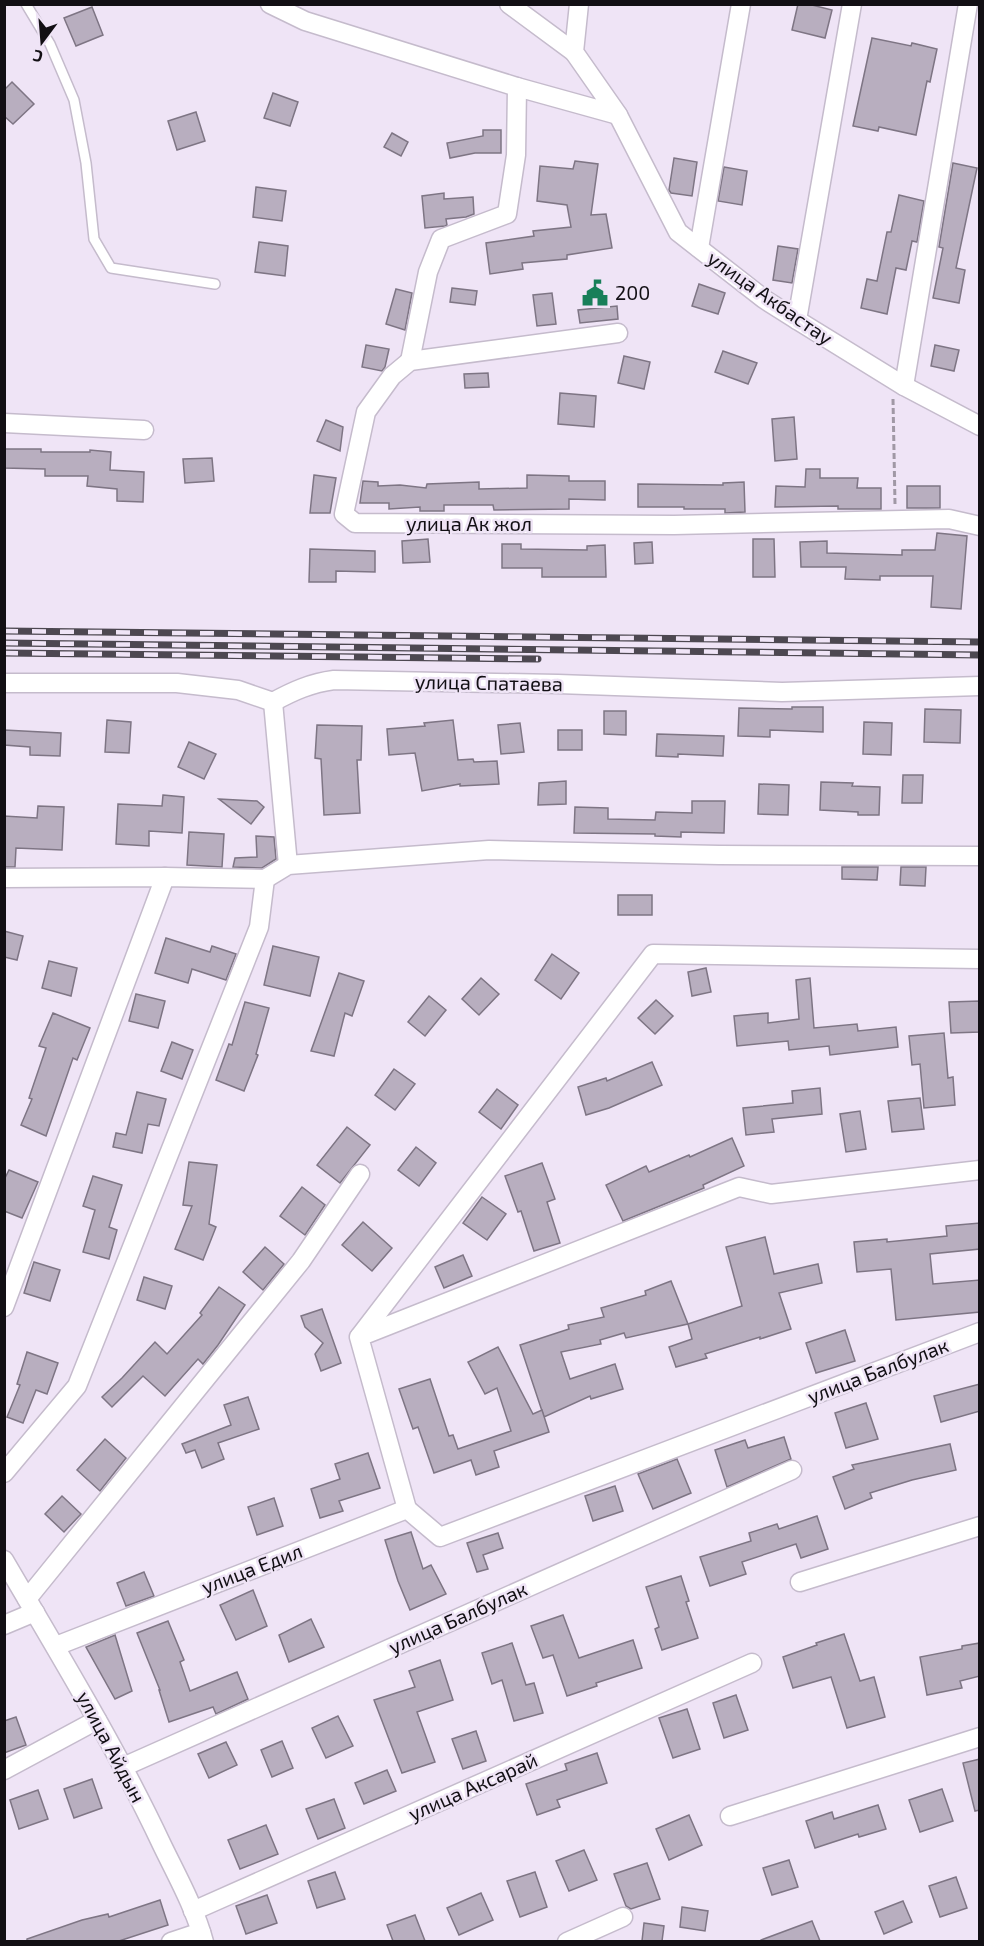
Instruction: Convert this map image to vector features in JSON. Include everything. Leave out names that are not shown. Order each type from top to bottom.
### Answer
[{"type":"street","points":[[270,4],[305,21],[517,87],[618,115]]},
{"type":"street","name":"улица Акбастау","points":[[509,4],[574,52],[618,115],[678,232],[764,299],[898,382],[980,426]]},
{"type":"street","points":[[574,52],[579,4]]},
{"type":"street","points":[[699,248],[741,4]]},
{"type":"street","points":[[797,320],[852,4]]},
{"type":"street","points":[[898,382],[968,4]]},
{"type":"street","points":[[517,87],[516,155],[507,214],[441,239],[428,272],[410,361],[618,333]]},
{"type":"street","name":"улица Ак жол","points":[[410,361],[392,376],[366,412],[344,514],[355,523],[674,525],[949,519],[980,526]]},
{"type":"street","points":[[4,423],[144,430]]},
{"type":"street","name":"улица Спатаева","points":[[273,702],[294,690],[315,682],[334,680],[558,684],[782,692],[980,686]]},
{"type":"street","points":[[4,683],[177,683],[238,690],[273,702],[288,865]]},
{"type":"street","points":[[4,878],[265,879],[288,865],[489,850],[719,855],[980,856]]},
{"type":"street","points":[[4,1307],[165,877]]},
{"type":"street","points":[[4,1473],[77,1386],[259,927],[265,879]]},
{"type":"street","points":[[359,1337],[653,954],[980,958]]},
{"type":"street","points":[[359,1337],[739,1187],[771,1194],[980,1170]]},
{"type":"street","points":[[4,1625],[31,1605],[301,1261],[360,1174]]},
{"type":"street","name":"улица Балбулак","points":[[407,1509],[440,1537],[980,1332]]},
{"type":"street","points":[[359,1337],[407,1509]]},
{"type":"street","name":"улица Балбулак","points":[[123,1767],[792,1470]]},
{"type":"street","name":"улица Едил","points":[[56,1646],[407,1509]]},
{"type":"street","points":[[800,1582],[980,1526]]},
{"type":"street","name":"улица Айдын","points":[[4,1560],[56,1646],[123,1767],[193,1911],[203,1937]]},
{"type":"street","name":"улица Аксарай","points":[[193,1911],[752,1663]]},
{"type":"street","points":[[4,1770],[97,1720]]},
{"type":"street","points":[[730,1816],[980,1737]]},
{"type":"street","points":[[567,1941],[622,1917]]},
{"type":"street","points":[[171,1941],[203,1937]]},
{"type":"lane","points":[[26,4],[50,44],[74,100],[86,163],[94,239],[111,268],[215,284]]},
{"type":"path","points":[[896,520],[898,382]]},
{"type":"building","points":[[798,4],[832,10],[825,38],[792,30]]},
{"type":"building","points":[[92,7],[103,35],[76,46],[64,18]]},
{"type":"building","points":[[872,38],[937,49],[930,82],[927,81],[916,135],[879,127],[878,131],[853,126]]},
{"type":"building","points":[[12,82],[34,104],[13,124],[4,116],[4,90]]},
{"type":"building","points":[[273,93],[298,102],[290,126],[264,118]]},
{"type":"building","points":[[196,112],[205,141],[177,150],[168,121]]},
{"type":"building","points":[[483,130],[501,130],[501,153],[475,153],[450,158],[447,143],[483,136]]},
{"type":"building","points":[[392,133],[408,142],[401,156],[384,147]]},
{"type":"building","points":[[674,158],[697,162],[692,196],[671,193],[669,190]]},
{"type":"building","points":[[575,161],[598,164],[591,215],[606,214],[612,248],[567,255],[567,259],[522,263],[523,269],[490,274],[486,243],[534,236],[533,231],[571,227],[567,205],[537,201],[540,166],[573,169]]},
{"type":"building","points":[[953,163],[977,168],[956,268],[965,270],[959,303],[933,298],[943,248],[939,247]]},
{"type":"building","points":[[724,167],[747,171],[742,205],[718,201]]},
{"type":"building","points":[[256,187],[286,191],[282,221],[253,217]]},
{"type":"building","points":[[444,193],[444,199],[473,197],[474,214],[446,219],[447,225],[445,226],[425,228],[422,196]]},
{"type":"building","points":[[899,195],[924,201],[917,242],[912,241],[906,270],[896,268],[887,314],[861,308],[867,279],[877,281],[887,232],[891,232]]},
{"type":"building","points":[[259,242],[288,246],[285,276],[255,272]]},
{"type":"building","points":[[778,246],[798,249],[792,283],[773,280]]},
{"type":"building","points":[[699,284],[725,293],[718,314],[692,306]]},
{"type":"building","points":[[452,288],[477,291],[475,305],[450,302]]},
{"type":"building","points":[[396,289],[412,293],[405,330],[386,324]]},
{"type":"building","points":[[552,293],[556,324],[537,326],[533,295]]},
{"type":"building","points":[[617,306],[618,319],[580,323],[578,310]]},
{"type":"building","points":[[366,345],[389,349],[382,371],[362,367]]},
{"type":"building","points":[[935,345],[959,350],[954,371],[931,366]]},
{"type":"building","points":[[723,351],[757,363],[748,384],[715,372]]},
{"type":"building","points":[[624,356],[650,362],[644,389],[618,383]]},
{"type":"building","points":[[488,373],[489,387],[465,388],[464,374]]},
{"type":"building","points":[[560,393],[596,396],[594,427],[558,424]]},
{"type":"building","points":[[794,417],[797,459],[775,461],[772,419]]},
{"type":"building","points":[[326,420],[343,427],[340,451],[317,441]]},
{"type":"building","points":[[4,449],[41,449],[41,452],[90,452],[90,450],[111,452],[110,470],[144,472],[143,502],[117,501],[117,489],[87,486],[88,476],[45,476],[45,469],[4,468]]},
{"type":"building","points":[[212,458],[214,481],[185,483],[183,459]]},
{"type":"building","points":[[806,469],[820,469],[820,478],[858,478],[857,488],[881,488],[881,509],[838,509],[838,506],[775,507],[776,486],[805,487]]},
{"type":"building","points":[[314,475],[336,478],[330,513],[310,513]]},
{"type":"building","points":[[527,475],[569,476],[569,481],[605,481],[605,500],[569,499],[569,509],[494,510],[493,505],[444,505],[444,511],[420,511],[420,507],[389,509],[389,503],[360,503],[363,481],[378,482],[378,486],[400,485],[426,488],[427,484],[479,482],[479,489],[527,488]]},
{"type":"building","points":[[744,482],[745,512],[725,513],[725,509],[684,509],[684,507],[638,507],[638,484],[723,485],[723,483]]},
{"type":"building","points":[[907,486],[940,486],[940,508],[907,508]]},
{"type":"building","points":[[937,533],[967,536],[961,609],[931,607],[933,576],[880,576],[880,580],[845,579],[846,567],[801,567],[800,542],[827,541],[827,553],[902,555],[902,550],[935,550]]},
{"type":"building","points":[[428,539],[430,562],[403,563],[402,541]]},
{"type":"building","points":[[753,539],[774,539],[775,577],[753,577]]},
{"type":"building","points":[[652,542],[653,563],[635,564],[634,543]]},
{"type":"building","points":[[502,544],[521,544],[521,549],[587,550],[587,546],[605,545],[606,577],[542,577],[542,568],[502,568]]},
{"type":"building","points":[[310,549],[375,551],[375,572],[336,571],[336,582],[309,582]]},
{"type":"building","points":[[792,707],[823,707],[823,732],[770,730],[770,737],[738,736],[739,708],[792,709]]},
{"type":"building","points":[[925,709],[961,710],[960,743],[924,742]]},
{"type":"building","points":[[604,711],[626,711],[626,735],[604,734]]},
{"type":"building","points":[[107,720],[131,722],[129,753],[105,752]]},
{"type":"building","points":[[453,720],[458,760],[497,761],[499,784],[460,786],[460,784],[422,791],[415,753],[389,755],[387,729],[425,726],[424,723]]},
{"type":"building","points":[[864,722],[892,723],[891,755],[863,754]]},
{"type":"building","points":[[520,723],[524,752],[501,754],[498,725]]},
{"type":"building","points":[[317,725],[362,726],[361,760],[357,760],[360,813],[324,815],[321,759],[315,758]]},
{"type":"building","points":[[4,730],[61,733],[60,756],[30,755],[30,747],[4,745]]},
{"type":"building","points":[[558,730],[582,730],[582,750],[558,750]]},
{"type":"building","points":[[657,734],[724,736],[723,756],[678,754],[678,757],[656,756]]},
{"type":"building","points":[[189,742],[216,754],[204,779],[178,767]]},
{"type":"building","points":[[903,775],[923,775],[922,803],[902,803]]},
{"type":"building","points":[[566,781],[566,804],[538,805],[539,783]]},
{"type":"building","points":[[821,782],[880,787],[879,815],[820,810]]},
{"type":"building","points":[[759,784],[789,785],[788,815],[758,814]]},
{"type":"building","points":[[163,795],[184,797],[182,833],[149,831],[149,846],[116,844],[118,804],[162,806]]},
{"type":"building","points":[[219,799],[257,801],[264,807],[251,824]]},
{"type":"building","points":[[692,801],[725,801],[724,833],[681,832],[681,837],[655,836],[655,834],[574,833],[575,807],[608,808],[608,819],[655,820],[656,812],[692,813]]},
{"type":"building","points":[[38,806],[64,807],[62,850],[16,848],[15,867],[4,867],[4,816],[37,818]]},
{"type":"building","points":[[189,832],[224,834],[222,867],[187,865]]},
{"type":"building","points":[[256,836],[274,837],[276,859],[262,868],[233,867],[235,858],[257,857]]},
{"type":"building","points":[[842,867],[878,867],[877,880],[842,879]]},
{"type":"building","points":[[901,867],[926,867],[925,886],[900,885]]},
{"type":"building","points":[[618,895],[652,895],[652,915],[618,915]]},
{"type":"building","points":[[4,931],[23,936],[17,960],[4,957]]},
{"type":"building","points":[[166,938],[210,952],[212,946],[236,954],[226,980],[192,969],[188,983],[155,973]]},
{"type":"building","points":[[273,946],[319,957],[310,996],[264,985]]},
{"type":"building","points":[[552,954],[579,973],[561,999],[535,980]]},
{"type":"building","points":[[49,961],[77,968],[71,996],[42,988]]},
{"type":"building","points":[[706,968],[711,992],[692,996],[688,972]]},
{"type":"building","points":[[339,973],[364,981],[352,1016],[345,1013],[334,1056],[311,1051]]},
{"type":"building","points":[[481,978],[499,994],[479,1015],[462,999]]},
{"type":"building","points":[[810,978],[814,1028],[857,1024],[858,1031],[896,1027],[898,1047],[830,1055],[829,1046],[789,1050],[788,1041],[737,1046],[734,1016],[768,1013],[768,1023],[799,1019],[796,980]]},
{"type":"building","points":[[136,994],[165,1001],[158,1028],[129,1021]]},
{"type":"building","points":[[429,996],[446,1010],[425,1036],[408,1022]]},
{"type":"building","points":[[656,1000],[673,1016],[655,1034],[638,1018]]},
{"type":"building","points":[[980,1001],[980,1032],[951,1033],[949,1002]]},
{"type":"building","points":[[245,1002],[269,1008],[256,1054],[258,1055],[244,1091],[216,1080],[229,1044],[232,1045]]},
{"type":"building","points":[[53,1013],[90,1028],[77,1060],[73,1058],[46,1136],[21,1125],[32,1099],[29,1098],[46,1048],[39,1046]]},
{"type":"building","points":[[944,1033],[948,1078],[953,1077],[955,1105],[924,1108],[920,1064],[912,1065],[909,1036]]},
{"type":"building","points":[[172,1042],[193,1050],[182,1079],[161,1071]]},
{"type":"building","points":[[652,1062],[662,1085],[609,1108],[586,1115],[578,1087],[606,1078],[607,1081]]},
{"type":"building","points":[[394,1069],[415,1084],[395,1110],[375,1095]]},
{"type":"building","points":[[820,1088],[822,1114],[772,1119],[774,1132],[746,1135],[743,1108],[793,1103],[792,1091]]},
{"type":"building","points":[[497,1089],[518,1105],[501,1129],[479,1112]]},
{"type":"building","points":[[137,1092],[166,1099],[159,1126],[148,1124],[142,1153],[113,1147],[116,1133],[126,1135]]},
{"type":"building","points":[[920,1098],[924,1129],[892,1132],[888,1101]]},
{"type":"building","points":[[860,1111],[866,1149],[846,1152],[840,1114]]},
{"type":"building","points":[[347,1127],[370,1145],[340,1183],[317,1165]]},
{"type":"building","points":[[732,1138],[744,1166],[703,1185],[704,1188],[623,1221],[606,1185],[646,1166],[649,1172]]},
{"type":"building","points":[[416,1147],[436,1163],[419,1186],[398,1170]]},
{"type":"building","points":[[189,1162],[217,1165],[209,1224],[216,1227],[203,1260],[175,1249],[192,1206],[183,1205]]},
{"type":"building","points":[[542,1163],[555,1199],[547,1202],[560,1243],[534,1251],[521,1211],[518,1212],[505,1176]]},
{"type":"building","points":[[9,1170],[38,1182],[22,1218],[4,1211],[4,1180]]},
{"type":"building","points":[[93,1176],[122,1185],[109,1227],[117,1230],[109,1259],[83,1252],[95,1210],[83,1206]]},
{"type":"building","points":[[302,1187],[325,1205],[305,1235],[280,1216]]},
{"type":"building","points":[[482,1197],[506,1214],[487,1240],[463,1223]]},
{"type":"building","points":[[363,1222],[392,1248],[372,1271],[342,1245]]},
{"type":"building","points":[[980,1223],[980,1249],[930,1254],[933,1284],[980,1280],[980,1312],[896,1320],[891,1269],[857,1272],[854,1242],[887,1239],[887,1242],[947,1236],[946,1226]]},
{"type":"building","points":[[765,1237],[774,1274],[818,1264],[822,1283],[779,1293],[791,1329],[705,1354],[707,1358],[676,1367],[669,1347],[692,1339],[688,1324],[742,1306],[726,1247]]},
{"type":"building","points":[[265,1247],[284,1264],[263,1290],[243,1272]]},
{"type":"building","points":[[463,1255],[472,1276],[444,1288],[435,1267]]},
{"type":"building","points":[[34,1262],[60,1270],[50,1301],[24,1293]]},
{"type":"building","points":[[144,1277],[172,1286],[165,1309],[137,1300]]},
{"type":"building","points":[[671,1281],[688,1324],[626,1338],[624,1333],[600,1340],[601,1344],[561,1352],[570,1379],[615,1364],[623,1389],[591,1399],[590,1396],[544,1417],[520,1345],[569,1329],[568,1325],[604,1317],[601,1308],[646,1295],[645,1291]]},
{"type":"building","points":[[219,1287],[245,1305],[203,1364],[198,1359],[165,1396],[143,1376],[112,1407],[102,1397],[155,1342],[167,1354],[202,1315],[200,1313]]},
{"type":"building","points":[[322,1309],[341,1363],[321,1371],[315,1354],[323,1343],[305,1327],[301,1316]]},
{"type":"building","points":[[845,1330],[855,1361],[816,1373],[806,1343]]},
{"type":"building","points":[[498,1347],[533,1414],[542,1410],[549,1432],[494,1451],[499,1467],[476,1475],[471,1460],[434,1473],[418,1427],[413,1429],[399,1389],[430,1379],[449,1436],[453,1435],[458,1449],[511,1431],[497,1388],[485,1394],[468,1362]]},
{"type":"building","points":[[27,1352],[58,1363],[47,1394],[36,1390],[23,1423],[7,1417],[20,1385],[17,1384]]},
{"type":"building","points":[[980,1384],[980,1411],[941,1422],[934,1396]]},
{"type":"building","points":[[248,1397],[259,1429],[218,1443],[224,1459],[202,1468],[195,1450],[186,1453],[182,1444],[231,1425],[224,1405]]},
{"type":"building","points":[[866,1403],[878,1439],[846,1448],[835,1413]]},
{"type":"building","points":[[784,1437],[791,1459],[727,1487],[715,1450],[745,1440],[748,1448]]},
{"type":"building","points":[[105,1439],[126,1458],[100,1491],[77,1470]]},
{"type":"building","points":[[950,1444],[956,1470],[870,1493],[872,1498],[845,1509],[833,1477],[854,1469],[852,1465]]},
{"type":"building","points":[[368,1453],[380,1488],[339,1501],[343,1511],[320,1518],[311,1489],[340,1479],[335,1464]]},
{"type":"building","points":[[677,1459],[691,1493],[653,1509],[638,1474]]},
{"type":"building","points":[[615,1486],[623,1511],[593,1521],[585,1496]]},
{"type":"building","points":[[62,1496],[81,1514],[64,1532],[45,1514]]},
{"type":"building","points":[[274,1498],[283,1526],[257,1535],[248,1507]]},
{"type":"building","points":[[817,1516],[828,1549],[801,1558],[796,1544],[742,1562],[746,1574],[710,1586],[700,1557],[751,1541],[749,1533],[777,1524],[779,1529]]},
{"type":"building","points":[[411,1532],[423,1569],[431,1565],[446,1594],[410,1610],[385,1540]]},
{"type":"building","points":[[498,1533],[503,1548],[483,1555],[488,1569],[477,1572],[467,1543]]},
{"type":"building","points":[[144,1572],[154,1596],[126,1606],[117,1583]]},
{"type":"building","points":[[681,1576],[689,1601],[686,1602],[698,1638],[662,1650],[655,1629],[659,1627],[646,1587]]},
{"type":"building","points":[[253,1590],[267,1626],[236,1640],[220,1605]]},
{"type":"building","points":[[563,1615],[579,1658],[633,1640],[642,1668],[596,1683],[597,1686],[567,1696],[553,1655],[543,1658],[531,1626]]},
{"type":"building","points":[[311,1619],[324,1647],[289,1662],[279,1635]]},
{"type":"building","points":[[168,1621],[184,1660],[180,1662],[190,1691],[237,1672],[248,1699],[216,1714],[213,1707],[169,1722],[160,1690],[137,1633]]},
{"type":"building","points":[[844,1634],[860,1681],[874,1677],[885,1717],[847,1728],[831,1677],[793,1688],[783,1657]]},
{"type":"building","points":[[115,1635],[132,1691],[115,1699],[86,1647]]},
{"type":"building","points":[[512,1643],[526,1685],[534,1683],[543,1713],[514,1721],[502,1680],[492,1684],[482,1653]]},
{"type":"building","points":[[980,1643],[980,1676],[960,1681],[962,1688],[927,1695],[920,1657]]},
{"type":"building","points":[[440,1660],[453,1700],[417,1712],[435,1762],[402,1773],[374,1700],[415,1687],[409,1671]]},
{"type":"building","points":[[736,1695],[748,1730],[724,1738],[713,1703]]},
{"type":"building","points":[[687,1709],[700,1749],[673,1758],[659,1718]]},
{"type":"building","points":[[338,1716],[353,1746],[326,1758],[312,1728]]},
{"type":"building","points":[[16,1717],[26,1745],[4,1753],[4,1721]]},
{"type":"building","points":[[476,1731],[486,1761],[463,1769],[452,1739]]},
{"type":"building","points":[[282,1741],[293,1768],[272,1777],[261,1750]]},
{"type":"building","points":[[226,1742],[237,1765],[209,1778],[198,1754]]},
{"type":"building","points":[[597,1753],[607,1783],[557,1800],[560,1807],[537,1815],[526,1784],[567,1770],[565,1764]]},
{"type":"building","points":[[980,1759],[980,1810],[975,1811],[963,1763]]},
{"type":"building","points":[[387,1770],[396,1791],[364,1804],[355,1783]]},
{"type":"building","points":[[92,1779],[102,1808],[74,1818],[64,1789]]},
{"type":"building","points":[[942,1789],[953,1821],[920,1832],[909,1800]]},
{"type":"building","points":[[38,1790],[48,1819],[19,1829],[10,1800]]},
{"type":"building","points":[[334,1799],[345,1828],[318,1839],[306,1809]]},
{"type":"building","points":[[878,1805],[886,1829],[859,1837],[858,1834],[815,1848],[806,1821],[832,1812],[834,1819]]},
{"type":"building","points":[[689,1815],[702,1845],[669,1860],[656,1829]]},
{"type":"building","points":[[266,1825],[278,1854],[240,1869],[228,1840]]},
{"type":"building","points":[[584,1850],[597,1880],[569,1891],[556,1861]]},
{"type":"building","points":[[789,1860],[798,1887],[772,1895],[763,1868]]},
{"type":"building","points":[[647,1863],[660,1899],[631,1909],[626,1906],[614,1874]]},
{"type":"building","points":[[335,1872],[345,1899],[317,1908],[308,1881]]},
{"type":"building","points":[[535,1872],[547,1907],[520,1917],[507,1881]]},
{"type":"building","points":[[956,1877],[967,1908],[940,1917],[929,1886]]},
{"type":"building","points":[[481,1893],[493,1920],[459,1935],[447,1908]]},
{"type":"building","points":[[267,1895],[277,1923],[246,1934],[236,1906]]},
{"type":"building","points":[[160,1900],[168,1925],[119,1941],[27,1941],[27,1939],[82,1920],[108,1914],[109,1917]]},
{"type":"building","points":[[903,1901],[912,1922],[884,1934],[875,1912]]},
{"type":"building","points":[[682,1907],[708,1911],[705,1931],[680,1927]]},
{"type":"building","points":[[415,1915],[425,1941],[393,1941],[387,1925]]},
{"type":"building","points":[[812,1921],[820,1941],[761,1941],[761,1940]]},
{"type":"building","points":[[644,1923],[664,1926],[662,1941],[642,1941]]},
{"type":"railway","points":[[4,631],[980,642]]},
{"type":"railway","points":[[4,643],[980,655]]},
{"type":"railway","points":[[4,653],[538,659]]},
{"type":"place","name":"200","points":[[595,293]]}]
